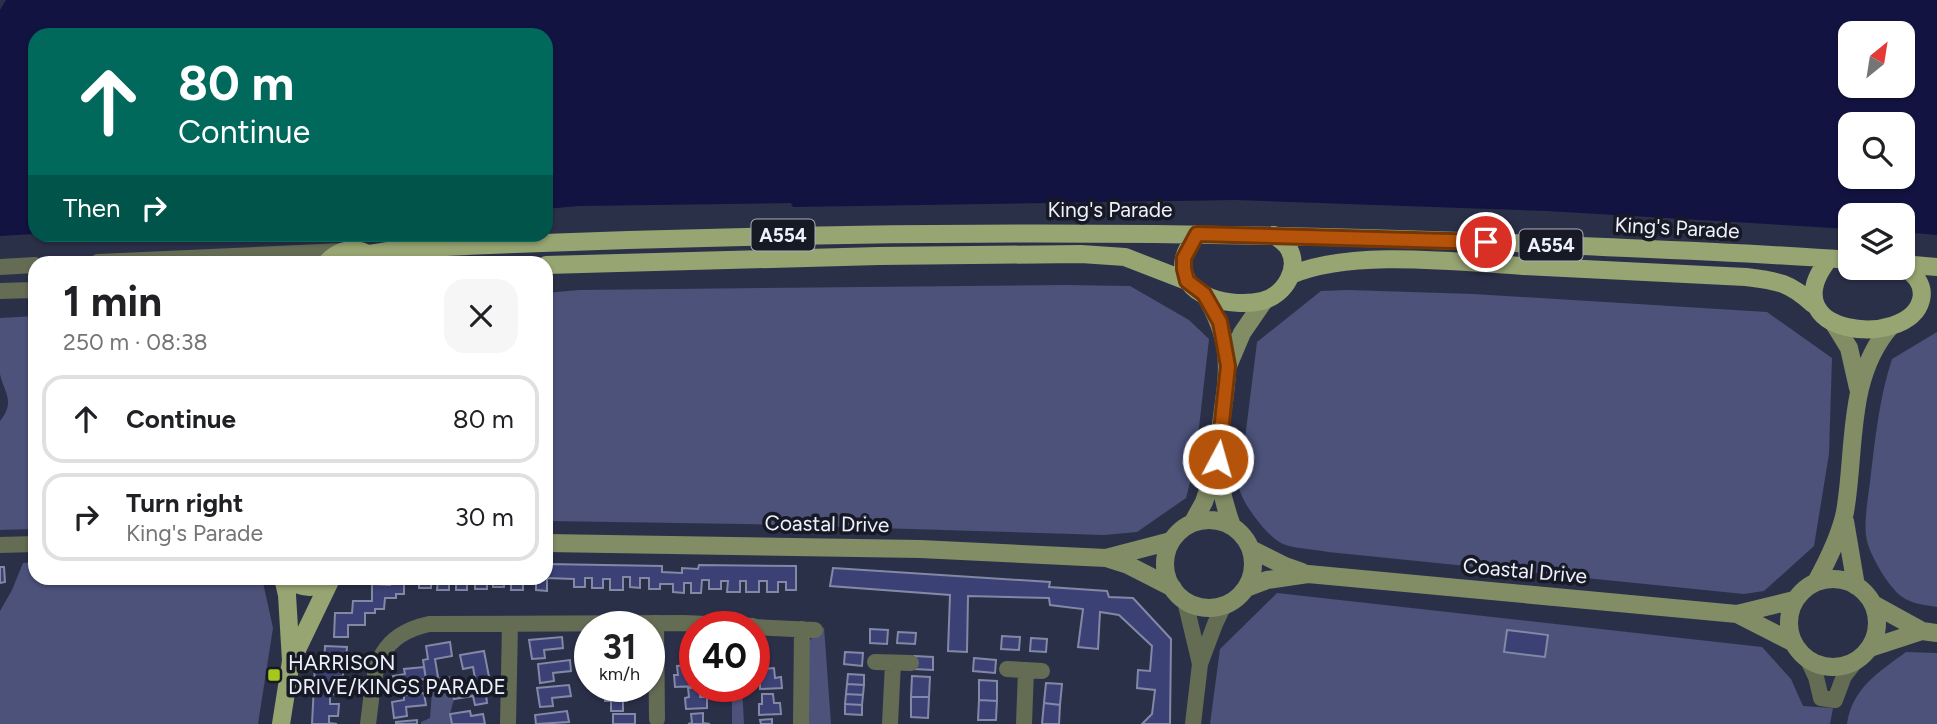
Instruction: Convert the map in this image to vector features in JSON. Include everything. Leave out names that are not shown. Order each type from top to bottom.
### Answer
[{"type":"main road","name":"King's Parade","points":[[382,256],[413,248],[695,237],[951,233],[1197,234],[1420,239],[1838,259]]},
{"type":"main road","points":[[1187,281],[1184,258],[1197,234]]},
{"type":"main road","points":[[1274,235],[1287,246],[1294,265],[1291,275]]},
{"type":"main road","name":"King's Parade","points":[[343,251],[352,249],[369,256]]},
{"type":"main road","points":[[336,256],[343,251]]},
{"type":"main road","name":"King's Parade","points":[[553,265],[879,256],[1081,254],[1125,257],[1187,281]]},
{"type":"main road","points":[[1813,304],[1811,293],[1814,282],[1829,258]]},
{"type":"main road","name":"A554","points":[[1187,281],[1204,294],[1227,303],[1264,301],[1282,290],[1291,275],[1311,266],[1345,262],[1392,261],[1746,276],[1776,281],[1796,289],[1833,323]]},
{"type":"main road","points":[[1915,265],[1937,267]]},
{"type":"main road","points":[[1833,323],[1870,329],[1890,327],[1906,321],[1928,302],[1915,278]]},
{"type":"main road","points":[[281,724],[292,661],[286,585]]},
{"type":"main road","points":[[300,585],[306,588],[319,585]]},
{"type":"main road","points":[[292,661],[328,585]]},
{"type":"street","points":[[232,256],[343,251]]},
{"type":"street","points":[[0,267],[28,265]]},
{"type":"street","points":[[0,291],[28,290]]},
{"type":"street","points":[[1200,664],[1179,594],[1165,569],[1166,553],[1171,541],[1177,532],[1192,522],[1203,502],[1218,459],[1228,366],[1220,322],[1204,294]]},
{"type":"street","points":[[1228,366],[1242,333],[1264,301]]},
{"type":"street","points":[[1833,323],[1849,348],[1858,388]]},
{"type":"street","points":[[1816,582],[1837,537],[1844,514],[1858,388],[1872,352],[1890,327]]},
{"type":"street","points":[[1218,459],[1225,506],[1232,526]]},
{"type":"street","points":[[1844,514],[1856,586]]},
{"type":"street","points":[[1179,594],[1205,608],[1224,605],[1239,597],[1246,588],[1254,564],[1251,549],[1243,535],[1232,526],[1215,520],[1192,522]]},
{"type":"street","name":"Coastal Drive","points":[[1107,558],[1171,541]]},
{"type":"street","name":"Coastal Drive","points":[[553,543],[920,548],[1107,558],[1128,565],[1179,594]]},
{"type":"street","points":[[0,545],[28,544]]},
{"type":"street","name":"Coastal Drive","points":[[1251,549],[1308,574]]},
{"type":"street","name":"Coastal Drive","points":[[1246,588],[1285,576],[1308,574],[1737,614],[1794,600]]},
{"type":"street","points":[[1855,662],[1829,668],[1808,660],[1798,651],[1790,637],[1788,622],[1794,600],[1801,592],[1816,582],[1838,579],[1867,594],[1873,604],[1877,624],[1870,648]]},
{"type":"street","points":[[1873,604],[1930,632]]},
{"type":"street","points":[[1193,724],[1200,664],[1224,605]]},
{"type":"street","name":"Coastal Drive","points":[[1737,614],[1794,643]]},
{"type":"street","points":[[368,724],[378,661],[397,636],[409,629],[429,624],[574,624]]},
{"type":"street","points":[[508,724],[510,624]]},
{"type":"street","points":[[770,627],[809,629],[801,724]]},
{"type":"street","points":[[1808,660],[1821,698],[1835,700],[1844,676],[1870,648],[1930,632]]},
{"type":"street","points":[[875,662],[911,663]]},
{"type":"street","points":[[890,724],[893,663]]},
{"type":"street","points":[[1007,669],[1034,671],[1024,724]]},
{"type":"street","points":[[657,719],[662,702]]},
{"type":"shaded area","points":[[6,0],[1937,0],[1937,235],[1915,233],[1915,203],[1838,203],[1838,228],[1547,211],[1235,200],[793,207],[791,203],[553,208],[553,28],[28,28],[28,234],[0,236],[0,10]]},
{"type":"shaded area","points":[[1130,286],[1189,320],[1209,339],[1195,463],[1186,498],[1137,532],[1104,535],[553,521],[553,292]]},
{"type":"shaded area","points":[[1321,291],[1473,294],[1767,312],[1832,358],[1829,454],[1814,546],[1764,591],[1744,594],[1328,552],[1283,544],[1270,535],[1256,519],[1239,487],[1257,342]]},
{"type":"shaded area","points":[[28,316],[28,529],[0,530],[0,421],[7,408],[8,397],[0,374],[0,318]]},
{"type":"shaded area","points":[[1937,332],[1937,607],[1909,601],[1896,591],[1872,555],[1866,527],[1878,420],[1892,359]]},
{"type":"shaded area","points":[[23,563],[28,563],[28,585],[264,585],[273,628],[258,724],[0,724],[0,611]]},
{"type":"shaded area","points":[[1277,593],[1762,647],[1791,679],[1803,706],[1833,708],[1830,724],[1210,724],[1220,649]]},
{"type":"shaded area","points":[[824,627],[831,724],[808,724],[808,642]]},
{"type":"shaded area","points":[[1906,652],[1937,653],[1937,724],[1847,724],[1855,700],[1868,682]]},
{"type":"shaded area","points":[[457,675],[452,687],[452,724],[421,724],[430,718],[433,678]]},
{"type":"shaded area","points":[[732,702],[743,702],[744,724],[732,724]]},
{"type":"building","points":[[553,564],[662,566],[662,572],[682,573],[682,568],[698,569],[699,565],[796,566],[796,590],[786,590],[786,582],[778,582],[778,592],[767,592],[767,581],[759,581],[759,592],[746,592],[746,581],[740,581],[740,592],[727,592],[728,581],[721,581],[721,589],[709,589],[709,580],[702,580],[701,593],[691,593],[691,583],[684,583],[684,593],[673,592],[673,584],[660,584],[660,589],[649,589],[649,578],[640,578],[640,588],[630,587],[630,577],[623,577],[623,590],[610,590],[610,579],[603,579],[603,588],[592,588],[592,578],[585,578],[585,587],[574,587],[574,579],[553,578]]},
{"type":"building","points":[[0,567],[4,567],[5,582],[0,583]]},
{"type":"building","points":[[833,568],[1050,582],[1049,587],[1107,591],[1109,597],[1133,598],[1171,639],[1170,724],[1142,724],[1152,714],[1155,690],[1137,688],[1138,670],[1150,671],[1152,646],[1119,615],[1100,612],[1098,649],[1078,647],[1083,609],[1050,605],[1049,598],[968,596],[967,652],[948,651],[950,595],[830,586]]},
{"type":"building","points":[[372,585],[404,585],[404,594],[396,594],[396,598],[385,598],[384,609],[365,613],[365,625],[348,625],[348,637],[334,637],[335,613],[352,613],[353,601],[372,601]]},
{"type":"building","points":[[419,585],[431,585],[431,588],[419,588]]},
{"type":"building","points":[[438,585],[449,585],[449,590],[437,590]]},
{"type":"building","points":[[456,585],[467,585],[467,590],[456,590]]},
{"type":"building","points":[[475,585],[487,585],[487,589],[475,589]]},
{"type":"building","points":[[511,585],[523,585],[523,590],[511,590]]},
{"type":"building","points":[[536,585],[547,585],[547,591],[536,590]]},
{"type":"building","points":[[870,629],[888,630],[887,644],[870,643]]},
{"type":"building","points":[[1507,630],[1548,635],[1545,657],[1504,652]]},
{"type":"building","points":[[898,632],[916,633],[915,644],[897,643]]},
{"type":"building","points":[[1002,636],[1020,637],[1019,650],[1001,649]]},
{"type":"building","points":[[562,637],[563,648],[544,650],[545,658],[532,659],[529,640]]},
{"type":"building","points":[[1031,638],[1047,639],[1046,652],[1030,651]]},
{"type":"building","points":[[450,642],[452,656],[435,659],[438,677],[426,679],[423,660],[428,659],[426,646]]},
{"type":"building","points":[[325,646],[347,647],[346,659],[335,658],[335,667],[343,667],[343,676],[335,676],[335,686],[341,686],[340,695],[330,694],[330,704],[339,704],[338,716],[329,716],[329,723],[337,724],[312,724],[315,665],[324,666]]},
{"type":"building","points":[[484,651],[490,682],[476,684],[473,667],[463,669],[460,655]]},
{"type":"building","points":[[845,652],[863,653],[862,666],[844,664]]},
{"type":"building","points":[[914,656],[933,657],[933,670],[914,669]]},
{"type":"building","points":[[974,658],[996,660],[995,673],[973,671]]},
{"type":"building","points":[[570,660],[571,671],[553,673],[554,681],[540,683],[538,664]]},
{"type":"building","points":[[679,666],[679,687],[675,687],[674,675],[678,675]]},
{"type":"building","points":[[424,667],[426,679],[406,681],[408,691],[395,692],[393,676],[405,674],[404,669]]},
{"type":"building","points":[[770,668],[774,668],[775,678],[781,677],[782,688],[770,689]]},
{"type":"building","points":[[848,674],[864,675],[864,685],[847,684]]},
{"type":"building","points":[[912,676],[930,677],[929,697],[911,697]]},
{"type":"building","points":[[979,680],[997,681],[997,701],[979,700]]},
{"type":"building","points":[[1046,683],[1062,684],[1060,705],[1044,703]]},
{"type":"building","points":[[472,684],[473,688],[485,687],[487,703],[475,705],[473,696],[454,699],[452,687]]},
{"type":"building","points":[[847,684],[864,685],[863,695],[846,694]]},
{"type":"building","points":[[569,685],[571,696],[552,698],[553,706],[540,707],[537,688]]},
{"type":"building","points":[[424,693],[426,705],[406,707],[407,716],[394,718],[392,702],[404,700],[404,695]]},
{"type":"building","points":[[770,694],[773,694],[774,703],[780,703],[781,714],[759,715],[759,704],[770,702]]},
{"type":"building","points":[[846,694],[863,695],[862,705],[845,704]]},
{"type":"building","points":[[911,697],[929,697],[928,718],[911,717]]},
{"type":"building","points":[[979,700],[997,701],[996,720],[978,720]]},
{"type":"building","points":[[611,702],[623,702],[623,711],[611,711]]},
{"type":"building","points":[[685,702],[707,702],[707,708],[686,709]]},
{"type":"building","points":[[1044,703],[1060,705],[1059,724],[1042,724]]},
{"type":"building","points":[[845,704],[862,705],[862,715],[845,714]]},
{"type":"building","points":[[470,711],[471,716],[483,714],[485,724],[452,724],[450,714]]},
{"type":"building","points":[[567,711],[569,722],[536,724],[535,715]]},
{"type":"building","points":[[703,713],[703,723],[710,724],[688,724],[692,723],[691,714]]},
{"type":"building","points":[[613,714],[635,714],[635,724],[613,724]]},
{"type":"building","points":[[772,719],[772,724],[761,724],[760,720]]},
{"type":"building","points":[[417,720],[417,724],[396,724],[396,722]]},
{"type":"place","name":"HARRISON DRIVE/KINGS PARADE","points":[[274,675]]},
{"type":"route","points":[[1218,459],[1228,366],[1226,343],[1220,322],[1204,294],[1187,281],[1184,258],[1197,234],[1486,242]]}]
